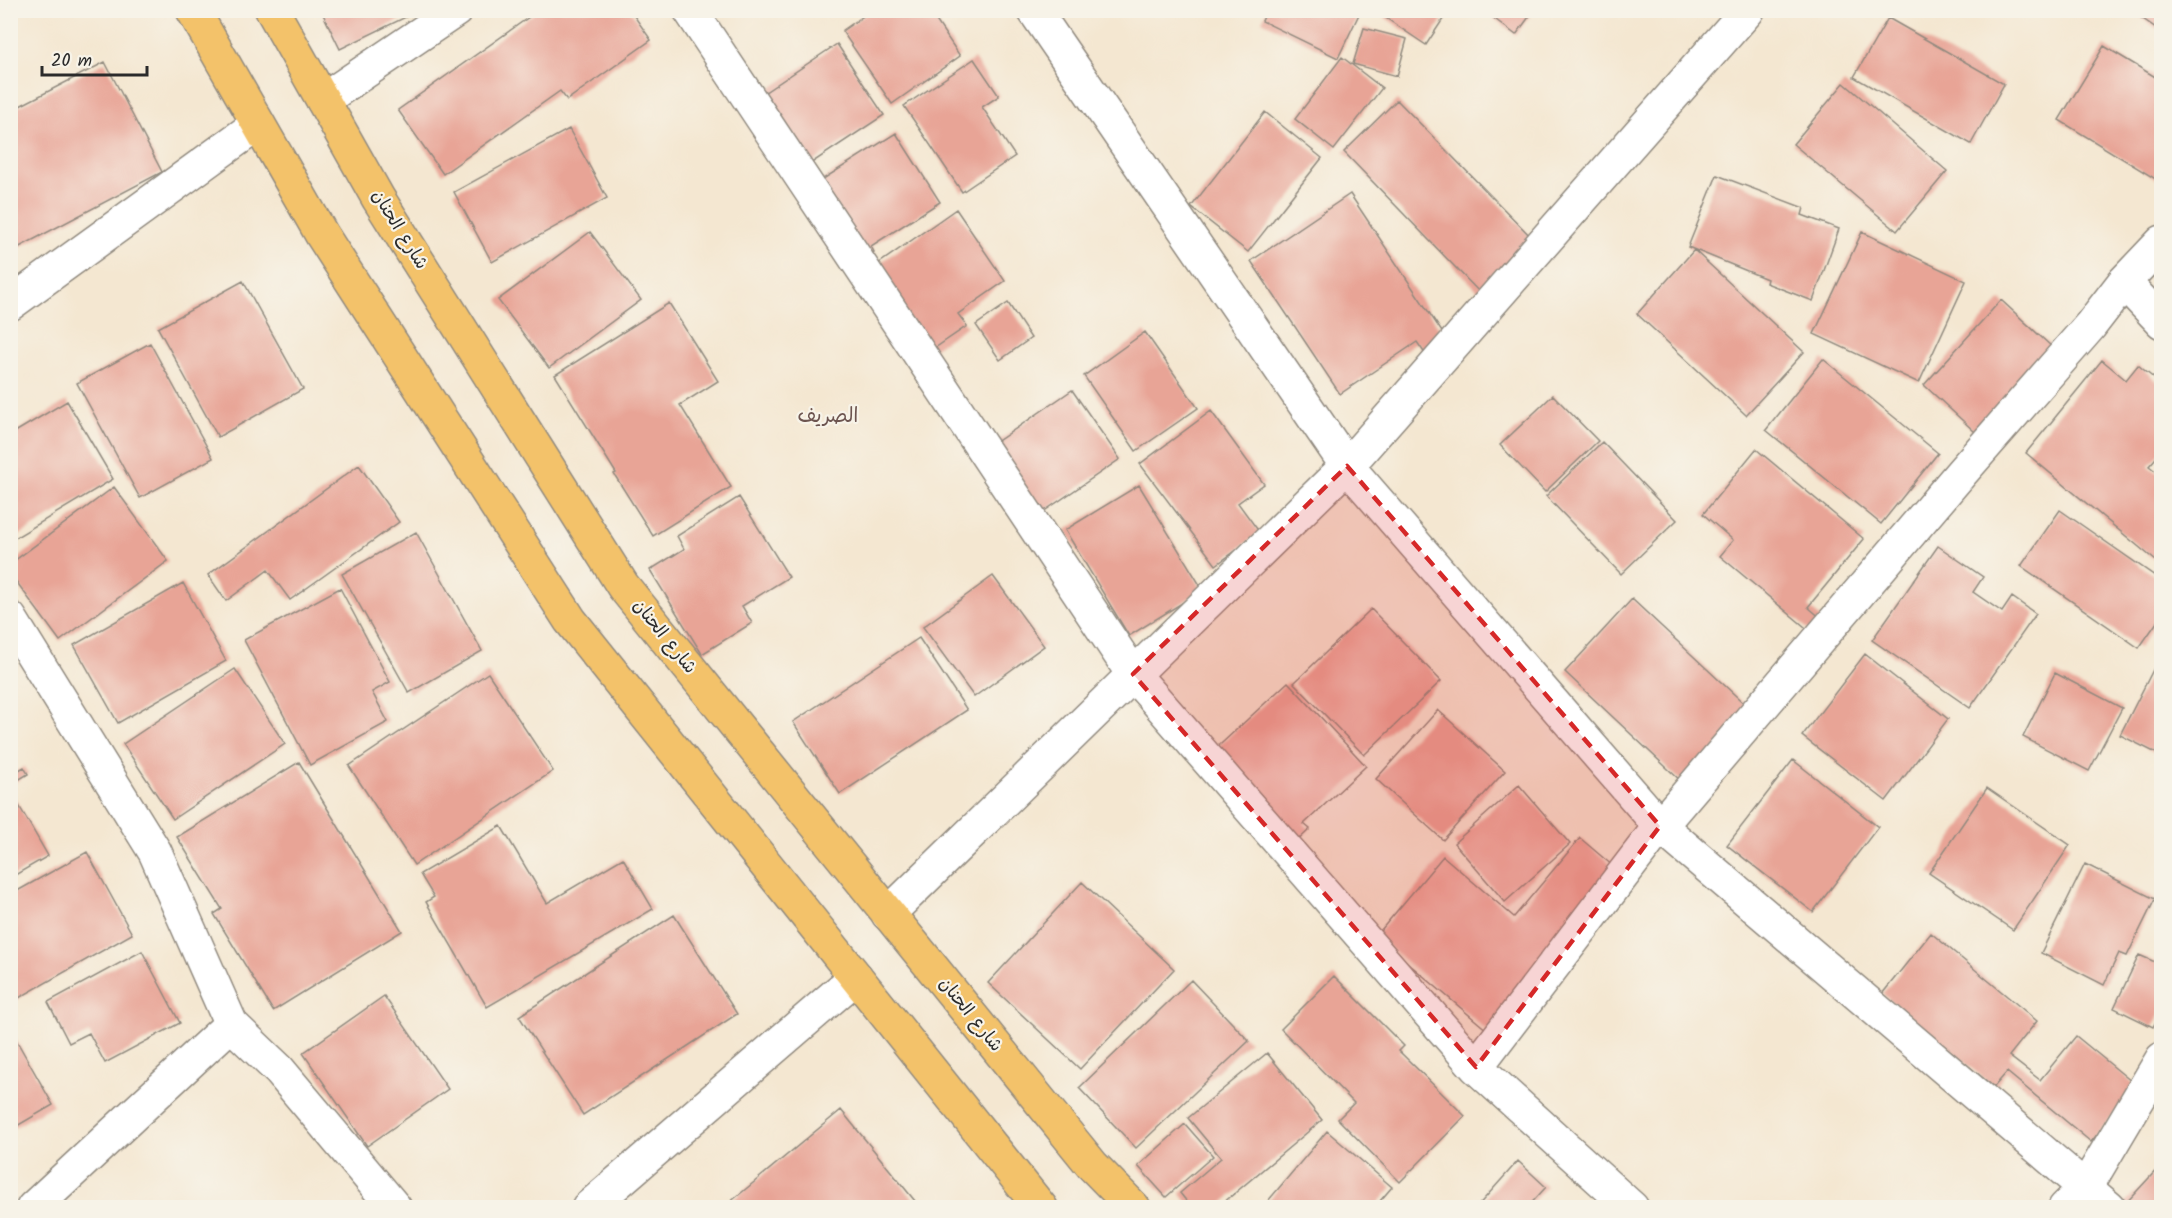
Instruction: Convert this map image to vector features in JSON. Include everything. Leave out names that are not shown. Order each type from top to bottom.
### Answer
[{"type":"main road","points":[[193,10],[322,236],[570,620],[1041,1208]]},
{"type":"main road","name":"شارع الحنان","points":[[272,10],[378,198],[623,586],[1092,1165],[1134,1208]]},
{"type":"street","points":[[323,100],[456,10]]},
{"type":"street","points":[[690,10],[1133,674],[1476,1067],[1632,1208]]},
{"type":"street","points":[[1034,10],[1347,466],[1660,826],[2087,1200],[2162,1059]]},
{"type":"street","points":[[888,914],[1347,466],[1748,10]]},
{"type":"street","points":[[10,304],[258,124]]},
{"type":"street","points":[[1476,1067],[1660,826],[1962,472],[2090,326],[2124,282],[2162,242]]},
{"type":"street","points":[[2124,282],[2162,322]]},
{"type":"street","points":[[10,618],[155,852],[231,1024],[279,1070],[395,1208]]},
{"type":"street","points":[[588,1208],[856,977]]},
{"type":"street","points":[[33,1208],[231,1024]]},
{"type":"highlighted area","points":[[1347,466],[1660,826],[1476,1067],[1133,674]]},
{"type":"building","points":[[321,10],[405,10],[408,16],[340,49]]},
{"type":"building","points":[[539,10],[630,10],[651,40],[567,100],[560,91],[443,174],[398,110]]},
{"type":"building","points":[[872,10],[929,10],[960,56],[892,104],[842,31]]},
{"type":"building","points":[[1267,10],[1361,10],[1338,58],[1262,21]]},
{"type":"building","points":[[1374,10],[1449,10],[1426,45]]},
{"type":"building","points":[[1483,10],[1534,10],[1516,35]]},
{"type":"building","points":[[2130,10],[2162,10],[2162,32]]},
{"type":"building","points":[[1888,18],[2004,84],[1971,144],[1854,77]]},
{"type":"building","points":[[1364,28],[1407,39],[1397,76],[1353,64]]},
{"type":"building","points":[[837,44],[884,115],[804,168],[758,97]]},
{"type":"building","points":[[2104,46],[2162,81],[2162,183],[2059,120]]},
{"type":"building","points":[[1342,57],[1382,88],[1334,150],[1295,119]]},
{"type":"building","points":[[974,59],[999,96],[982,107],[1015,156],[962,192],[904,106]]},
{"type":"building","points":[[105,62],[162,172],[10,252],[10,111]]},
{"type":"building","points":[[1844,83],[1947,171],[1897,231],[1793,144]]},
{"type":"building","points":[[1397,100],[1537,243],[1483,296],[1344,152]]},
{"type":"building","points":[[1265,112],[1322,158],[1248,252],[1191,207]]},
{"type":"building","points":[[569,129],[607,198],[492,262],[454,192]]},
{"type":"building","points":[[896,133],[940,202],[871,246],[874,252],[859,261],[812,186]]},
{"type":"building","points":[[1717,175],[1804,208],[1802,215],[1839,229],[1813,301],[1766,283],[1767,279],[1688,247]]},
{"type":"building","points":[[1350,194],[1450,344],[1428,358],[1417,342],[1340,394],[1251,261]]},
{"type":"building","points":[[956,209],[1005,281],[958,314],[967,326],[929,352],[871,269]]},
{"type":"building","points":[[590,232],[641,300],[549,368],[498,300]]},
{"type":"building","points":[[1862,232],[1966,281],[1919,383],[1814,334]]},
{"type":"building","points":[[1694,250],[1804,352],[1746,415],[1637,314]]},
{"type":"building","points":[[243,281],[303,389],[218,437],[158,328]]},
{"type":"building","points":[[2001,300],[2052,347],[1975,432],[1924,385]]},
{"type":"building","points":[[669,303],[718,381],[680,405],[731,487],[653,536],[555,375]]},
{"type":"building","points":[[1008,303],[1031,338],[1000,360],[976,325]]},
{"type":"building","points":[[1145,332],[1198,408],[1136,451],[1084,376]]},
{"type":"building","points":[[150,343],[213,458],[140,498],[77,383]]},
{"type":"building","points":[[1823,359],[1938,453],[1881,524],[1766,430]]},
{"type":"building","points":[[2102,360],[2126,380],[2138,365],[2162,385],[2162,451],[2149,466],[2162,476],[2162,566],[2026,453]]},
{"type":"building","points":[[1072,390],[1120,459],[1040,514],[992,445]]},
{"type":"building","points":[[1553,395],[1598,441],[1545,492],[1500,445]]},
{"type":"building","points":[[67,401],[113,479],[10,541],[10,435]]},
{"type":"building","points":[[1211,411],[1264,484],[1238,503],[1260,533],[1216,565],[1140,464]]},
{"type":"building","points":[[1602,442],[1677,520],[1621,574],[1546,496]]},
{"type":"building","points":[[1756,449],[1864,539],[1808,607],[1822,619],[1811,632],[1720,556],[1733,540],[1703,514]]},
{"type":"building","points":[[359,465],[399,522],[290,600],[268,570],[226,601],[208,575]]},
{"type":"building","points":[[1139,485],[1203,590],[1129,636],[1065,530]]},
{"type":"building","points":[[114,487],[168,561],[60,641],[10,573],[10,564]]},
{"type":"building","points":[[739,497],[789,577],[742,606],[752,623],[702,654],[650,570],[684,549],[677,536]]},
{"type":"building","points":[[2060,510],[2162,581],[2162,615],[2139,648],[2021,566]]},
{"type":"building","points":[[416,532],[482,651],[409,693],[342,574]]},
{"type":"building","points":[[1938,546],[1983,577],[1973,592],[2002,612],[2012,597],[2036,614],[1970,708],[1872,640]]},
{"type":"building","points":[[993,576],[1044,646],[974,697],[923,627]]},
{"type":"building","points":[[183,583],[226,661],[118,723],[74,645]]},
{"type":"building","points":[[340,588],[390,682],[372,692],[388,722],[310,765],[244,640]]},
{"type":"building","points":[[1632,599],[1751,710],[1683,783],[1565,672]]},
{"type":"building","points":[[1371,609],[1441,681],[1364,755],[1294,683]]},
{"type":"building","points":[[919,638],[967,710],[840,794],[793,722]]},
{"type":"building","points":[[2162,652],[2162,756],[2120,735]]},
{"type":"building","points":[[1865,654],[1948,719],[1886,801],[1802,736]]},
{"type":"building","points":[[235,669],[285,744],[173,819],[123,744]]},
{"type":"building","points":[[488,673],[553,771],[414,865],[349,766]]},
{"type":"building","points":[[2055,673],[2122,708],[2089,771],[2023,737]]},
{"type":"building","points":[[1288,682],[1366,766],[1304,824],[1310,829],[1292,846],[1209,755]]},
{"type":"building","points":[[1438,710],[1505,771],[1443,840],[1376,779]]},
{"type":"building","points":[[1793,760],[1878,827],[1813,912],[1727,845]]},
{"type":"building","points":[[299,762],[402,931],[273,1011],[214,914],[222,909],[177,837]]},
{"type":"building","points":[[24,767],[28,774],[10,785],[10,775]]},
{"type":"building","points":[[1519,785],[1570,844],[1505,902],[1454,843]]},
{"type":"building","points":[[1987,788],[2070,845],[2013,930],[1929,873]]},
{"type":"building","points":[[10,790],[48,856],[10,878]]},
{"type":"building","points":[[501,826],[547,903],[623,858],[653,909],[487,1007],[426,902],[434,897],[420,874]]},
{"type":"building","points":[[1580,838],[1620,872],[1488,1031],[1376,936],[1443,856],[1514,917]]},
{"type":"building","points":[[87,852],[132,934],[10,1003],[10,895]]},
{"type":"building","points":[[2085,864],[2155,899],[2127,956],[2119,953],[2104,985],[2041,953]]},
{"type":"building","points":[[1082,882],[1174,969],[1080,1069],[988,983]]},
{"type":"building","points":[[674,915],[737,1014],[583,1115],[519,1016]]},
{"type":"building","points":[[1931,933],[2037,1021],[2009,1056],[2040,1080],[2076,1036],[2137,1086],[2091,1142],[2007,1072],[1994,1087],[1882,994]]},
{"type":"building","points":[[142,951],[180,1023],[105,1063],[89,1033],[69,1043],[48,1002]]},
{"type":"building","points":[[2139,955],[2162,965],[2162,1010],[2153,1027],[2114,1008]]},
{"type":"building","points":[[1334,976],[1404,1046],[1399,1051],[1465,1116],[1400,1182],[1338,1119],[1354,1103],[1281,1029]]},
{"type":"building","points":[[1191,980],[1249,1041],[1136,1148],[1079,1088]]},
{"type":"building","points":[[384,996],[448,1089],[367,1146],[303,1053]]},
{"type":"building","points":[[10,1029],[53,1105],[10,1130]]},
{"type":"building","points":[[1267,1053],[1322,1120],[1217,1208],[1192,1208],[1180,1193],[1221,1158],[1188,1118]]},
{"type":"building","points":[[841,1110],[915,1201],[907,1208],[723,1208]]},
{"type":"building","points":[[1185,1124],[1213,1156],[1166,1197],[1138,1166]]},
{"type":"building","points":[[1327,1131],[1392,1187],[1374,1208],[1262,1208]]},
{"type":"building","points":[[1518,1161],[1546,1187],[1527,1208],[1476,1208]]},
{"type":"building","points":[[2162,1164],[2162,1208],[2127,1208],[2124,1205]]},
{"type":"district","name":"الصريف","points":[[828,417]]}]
